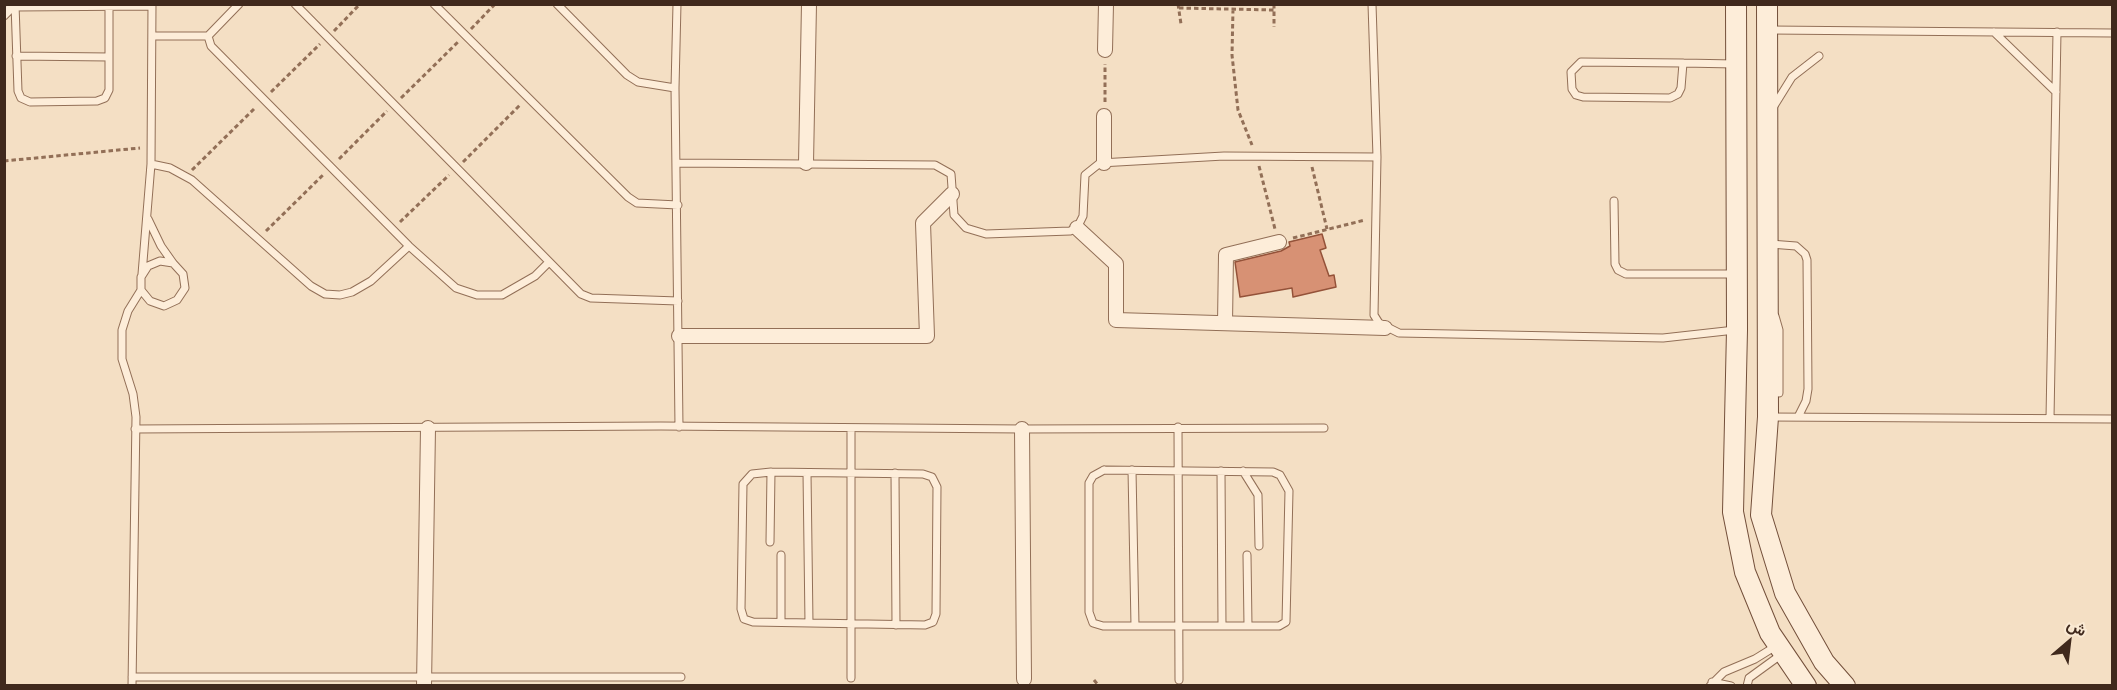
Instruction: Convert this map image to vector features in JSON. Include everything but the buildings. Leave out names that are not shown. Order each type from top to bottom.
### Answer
[{"type":"street","points":[[806,163],[809,4]]},
{"type":"street","points":[[1105,50],[1106,4]]},
{"type":"street","points":[[1736,4],[1738,64],[1737,330],[1732,512],[1744,572],[1770,633],[1806,686]]},
{"type":"street","points":[[1767,4],[1768,417],[1761,515],[1785,593],[1824,662],[1845,686]]},
{"type":"street","points":[[1104,116],[1104,163]]},
{"type":"street","points":[[679,336],[927,336],[923,223],[952,194]]},
{"type":"street","points":[[1077,228],[1116,264],[1116,320],[1385,328]]},
{"type":"street","points":[[1225,323],[1226,255],[1279,242]]},
{"type":"street","points":[[424,681],[428,428]]},
{"type":"street","points":[[1022,429],[1024,679]]},
{"type":"lane","points":[[152,36],[208,36],[239,4]]},
{"type":"lane","points":[[295,4],[572,286],[591,298],[678,301]]},
{"type":"lane","points":[[434,4],[628,197],[637,203],[678,205]]},
{"type":"lane","points":[[558,4],[627,75],[638,82],[675,88]]},
{"type":"lane","points":[[677,4],[675,88],[679,427]]},
{"type":"lane","points":[[1372,4],[1377,157],[1374,315],[1385,328],[1399,333],[1663,338],[1737,330]]},
{"type":"lane","points":[[13,5],[152,5],[151,164],[141,290],[128,312],[121,344],[124,365],[136,405],[132,686]]},
{"type":"lane","points":[[4,16],[13,5]]},
{"type":"lane","points":[[13,5],[18,91],[21,98],[30,102],[101,100],[109,90],[109,6]]},
{"type":"lane","points":[[1767,30],[2112,33]]},
{"type":"lane","points":[[1995,32],[2056,92]]},
{"type":"lane","points":[[2050,418],[2057,32]]},
{"type":"lane","points":[[208,36],[212,46],[264,99],[409,246],[456,288],[477,295],[502,295],[536,276],[549,262]]},
{"type":"lane","points":[[16,56],[109,57]]},
{"type":"lane","points":[[1767,122],[1776,100],[1792,77],[1819,56]]},
{"type":"lane","points":[[1683,63],[1681,88],[1678,94],[1670,98],[1583,97],[1576,95],[1572,90],[1571,72],[1581,62],[1683,63],[1738,64]]},
{"type":"lane","points":[[677,163],[935,165],[951,174],[954,215],[966,228],[976,233],[1070,231],[1077,228],[1083,216],[1084,175],[1089,169],[1104,163],[1256,156],[1377,157]]},
{"type":"lane","points":[[151,164],[170,168],[186,176],[311,286],[333,295],[352,292],[370,280],[409,246]]},
{"type":"lane","points":[[1614,201],[1615,264],[1618,270],[1626,274],[1736,274]]},
{"type":"lane","points":[[141,290],[150,302],[164,306],[177,300],[185,288],[183,274],[161,246],[147,218]]},
{"type":"lane","points":[[1768,244],[1796,246],[1807,260],[1808,389],[1806,401],[1798,417]]},
{"type":"lane","points":[[141,277],[148,266],[160,261],[173,263]]},
{"type":"lane","points":[[1768,306],[1776,317],[1779,330],[1779,393]]},
{"type":"lane","points":[[1768,417],[2112,419]]},
{"type":"lane","points":[[1178,427],[1179,680]]},
{"type":"lane","points":[[851,428],[851,678]]},
{"type":"lane","points":[[135,429],[1324,428]]},
{"type":"lane","points":[[1132,470],[1135,626]]},
{"type":"lane","points":[[1101,471],[1178,471],[1273,471],[1285,480],[1289,491],[1288,618],[1279,626],[1097,626],[1093,622],[1089,612],[1089,483],[1101,471]]},
{"type":"lane","points":[[1221,471],[1222,626]]},
{"type":"lane","points":[[1244,471],[1258,495],[1259,546]]},
{"type":"lane","points":[[770,542],[771,472]]},
{"type":"lane","points":[[771,472],[851,473],[928,474],[937,487],[935,619],[930,625],[748,621],[741,609],[743,484],[752,474],[771,472]]},
{"type":"lane","points":[[807,472],[809,623]]},
{"type":"lane","points":[[895,473],[896,625]]},
{"type":"lane","points":[[781,555],[781,622]]},
{"type":"lane","points":[[1247,555],[1248,626]]},
{"type":"lane","points":[[1711,684],[1724,672],[1781,649]]},
{"type":"lane","points":[[1747,686],[1749,678],[1781,649]]},
{"type":"lane","points":[[132,677],[424,681],[681,677]]},
{"type":"lane","points":[[1711,684],[1731,686]]},
{"type":"path","points":[[186,176],[360,4]]},
{"type":"path","points":[[258,239],[495,4]]},
{"type":"path","points":[[1274,4],[1274,27]]},
{"type":"path","points":[[1181,24],[1178,6],[1274,10]]},
{"type":"path","points":[[1233,9],[1232,55],[1238,110],[1256,156],[1279,242],[1376,217]]},
{"type":"path","points":[[1104,116],[1105,50]]},
{"type":"path","points":[[4,161],[151,147]]},
{"type":"path","points":[[1309,156],[1327,229]]},
{"type":"path","points":[[1095,680],[1099,686]]}]
